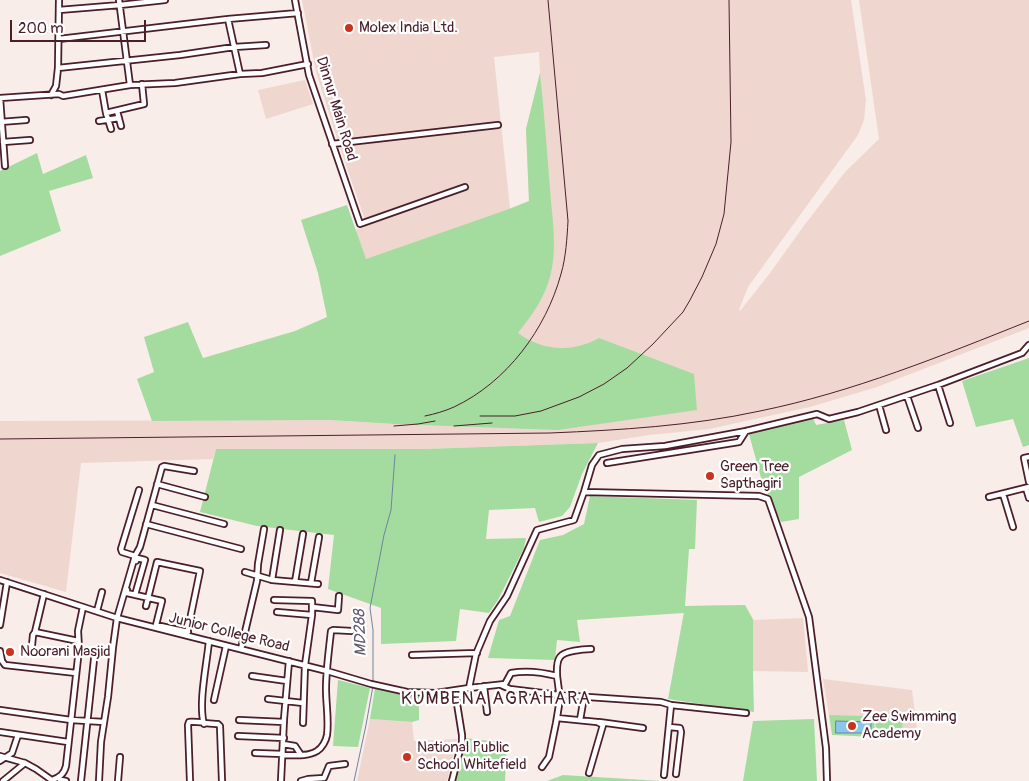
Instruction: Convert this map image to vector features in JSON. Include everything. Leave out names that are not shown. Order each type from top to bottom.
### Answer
[{"type":"street","points":[[50,95],[56,86],[58,68],[59,0]]},
{"type":"street","points":[[59,10],[165,0]]},
{"type":"street","name":"Dinnur Main Road","points":[[295,0],[309,75],[360,224],[465,187]]},
{"type":"street","points":[[120,3],[130,85]]},
{"type":"street","points":[[59,40],[228,19],[298,13]]},
{"type":"street","points":[[228,19],[240,74]]},
{"type":"street","points":[[58,68],[234,47],[266,45]]},
{"type":"street","points":[[5,166],[2,153],[0,98],[59,94],[63,96],[130,85],[262,73],[308,64]]},
{"type":"street","points":[[106,113],[144,104],[142,84]]},
{"type":"street","points":[[102,90],[111,129]]},
{"type":"street","points":[[117,110],[121,126]]},
{"type":"street","points":[[99,121],[119,118]]},
{"type":"street","points":[[1,121],[26,120]]},
{"type":"street","points":[[332,144],[498,125]]},
{"type":"street","points":[[3,142],[30,140]]},
{"type":"street","points":[[469,688],[476,653],[490,621],[507,596],[537,530],[574,520],[592,465],[599,455],[622,449],[665,446],[746,431],[817,414],[829,419],[879,406],[938,385],[1022,353],[1029,345]]},
{"type":"street","points":[[938,385],[950,423]]},
{"type":"street","points":[[907,396],[918,428]]},
{"type":"street","points":[[879,406],[886,430]]},
{"type":"street","points":[[606,463],[739,442],[746,431]]},
{"type":"street","points":[[1029,457],[1024,458],[1029,482]]},
{"type":"street","points":[[99,781],[101,742],[117,618],[135,556],[140,547],[157,484],[163,466],[194,471]]},
{"type":"street","points":[[157,484],[205,497]]},
{"type":"street","points":[[989,497],[1028,487],[1029,498]]},
{"type":"street","points":[[135,556],[122,552],[121,549],[139,490]]},
{"type":"street","points":[[584,492],[759,496],[768,500],[809,618],[826,748],[827,781]]},
{"type":"street","points":[[1003,494],[1014,527]]},
{"type":"street","points":[[152,505],[224,524]]},
{"type":"street","points":[[146,524],[241,549]]},
{"type":"street","points":[[241,649],[258,576],[264,528]]},
{"type":"street","points":[[272,580],[280,530]]},
{"type":"street","points":[[295,582],[303,534]]},
{"type":"street","points":[[312,583],[319,537]]},
{"type":"street","points":[[135,595],[146,560],[137,558],[127,593],[135,595],[148,598],[162,601],[156,625],[175,631]]},
{"type":"street","points":[[146,606],[157,562],[200,571],[187,634]]},
{"type":"street","points":[[245,572],[272,580],[318,584]]},
{"type":"street","name":"Junior College Road","points":[[0,580],[117,618],[187,634],[210,642],[407,692],[436,693],[501,685]]},
{"type":"street","points":[[0,625],[7,582]]},
{"type":"street","points":[[97,611],[102,592]]},
{"type":"street","points":[[32,645],[44,594]]},
{"type":"street","points":[[312,607],[338,610],[339,596]]},
{"type":"street","points":[[274,600],[312,601],[312,615],[305,665],[303,723]]},
{"type":"street","points":[[0,756],[26,763],[53,780],[64,772],[79,649],[78,631],[83,607]]},
{"type":"street","points":[[277,612],[312,615]]},
{"type":"street","points":[[256,753],[301,755],[319,750],[327,737],[326,688],[331,631],[352,631]]},
{"type":"street","points":[[34,632],[78,641]]},
{"type":"street","points":[[204,724],[202,716],[203,690],[210,642]]},
{"type":"street","points":[[214,700],[226,646]]},
{"type":"street","points":[[542,767],[549,757],[560,700],[557,676],[559,657],[569,652],[590,649]]},
{"type":"street","points":[[0,650],[2,661],[5,665],[76,673]]},
{"type":"street","points":[[81,781],[95,650]]},
{"type":"street","points":[[412,655],[476,653]]},
{"type":"street","points":[[282,781],[289,661]]},
{"type":"street","points":[[501,685],[505,684],[512,673],[541,672],[557,676]]},
{"type":"street","points":[[252,676],[287,681]]},
{"type":"street","points":[[501,685],[513,690],[661,702],[671,705],[746,713]]},
{"type":"street","points":[[484,686],[487,712]]},
{"type":"street","points":[[452,781],[462,742],[455,690]]},
{"type":"street","points":[[580,720],[584,697]]},
{"type":"street","points":[[268,699],[303,703]]},
{"type":"street","points":[[664,775],[671,705]]},
{"type":"street","points":[[0,710],[71,720],[104,722]]},
{"type":"street","points":[[557,718],[643,728]]},
{"type":"street","points":[[239,720],[284,722]]},
{"type":"street","points":[[190,781],[189,722],[192,721],[204,724],[218,724],[220,726],[222,781]]},
{"type":"street","points":[[590,773],[603,728],[597,722]]},
{"type":"street","points":[[669,727],[680,728],[681,732],[676,774]]},
{"type":"street","points":[[0,732],[68,742]]},
{"type":"street","points":[[0,761],[12,753],[18,734]]},
{"type":"street","points":[[238,736],[284,741],[295,746],[301,755]]},
{"type":"street","points":[[118,781],[120,757]]},
{"type":"street","points":[[3,781],[26,763]]},
{"type":"street","points":[[301,781],[324,778],[329,766],[345,764]]},
{"type":"street","points":[[58,778],[66,781]]},
{"type":"shaded area","points":[[302,0],[851,0],[866,100],[864,120],[858,135],[748,287],[740,311],[845,172],[879,139],[859,0],[1029,0],[1029,328],[877,387],[810,407],[709,429],[649,435],[598,443],[424,449],[216,449],[213,459],[81,463],[66,592],[0,573],[0,421],[329,420],[394,424],[365,259],[355,230],[364,227],[364,217],[316,72]],"holes":[[[539,52],[540,73],[526,129],[529,201],[510,209],[494,57]]]},
{"type":"shaded area","points":[[305,80],[313,104],[266,119],[258,90]]},
{"type":"shaded area","points":[[745,605],[754,620],[803,618],[808,672],[753,671],[753,675],[673,671],[685,606]]},
{"type":"shaded area","points":[[823,679],[912,690],[918,738],[874,737],[875,716],[829,715]]},
{"type":"shaded area","name":"National Public School Whitefield","points":[[370,719],[412,722],[414,741],[457,739],[447,781],[357,781]]},
{"type":"green space","points":[[540,73],[553,222],[554,255],[550,277],[541,300],[518,333],[537,343],[558,348],[579,346],[599,338],[694,374],[697,410],[558,430],[329,420],[152,421],[137,379],[154,372],[144,337],[188,322],[203,358],[295,331],[327,317],[318,273],[301,220],[347,205],[366,259],[529,201],[526,129]]},
{"type":"green space","points":[[37,153],[43,174],[86,155],[93,178],[49,191],[61,231],[0,256],[0,171]]},
{"type":"green space","points":[[1029,358],[1029,445],[1023,447],[1013,419],[976,427],[962,381]]},
{"type":"green space","points":[[813,418],[816,425],[844,420],[852,450],[799,477],[799,519],[781,522],[763,485],[749,434]]},
{"type":"green space","points":[[598,443],[582,474],[570,507],[562,516],[539,522],[535,508],[489,510],[486,539],[526,538],[524,548],[498,600],[489,613],[460,609],[456,641],[381,644],[381,608],[328,589],[334,535],[257,526],[200,512],[216,449],[424,449]]},
{"type":"green space","points":[[590,496],[697,500],[695,549],[689,549],[685,606],[745,605],[753,620],[754,712],[668,699],[684,613],[577,620],[580,642],[557,640],[555,660],[488,658],[499,620],[510,616],[540,540],[563,535],[584,524]]},
{"type":"green space","points":[[338,680],[370,688],[358,747],[333,746]]},
{"type":"green space","points":[[375,688],[419,695],[419,720],[412,722],[370,719]]},
{"type":"green space","points":[[876,712],[903,713],[902,735],[876,735]]},
{"type":"green space","name":"Zee Swimming Academy","points":[[829,715],[875,716],[874,737],[832,735]]},
{"type":"green space","points":[[814,719],[817,781],[743,781],[753,721]]},
{"type":"green space","points":[[465,738],[507,743],[505,781],[455,781]]},
{"type":"green space","points":[[563,775],[661,781],[547,781]]},
{"type":"water","points":[[836,721],[871,722],[871,733],[836,733]]},
{"type":"waterway","name":"MD288","points":[[373,682],[373,630],[370,608],[384,535],[391,510],[395,455]]},
{"type":"waterway","name":"MD288","points":[[354,781],[373,686]]},
{"type":"railway","points":[[425,416],[451,408],[473,396],[507,368],[535,334],[554,294],[561,274],[568,221],[548,0]]},
{"type":"railway","points":[[480,416],[515,416],[541,411],[579,397],[604,384],[627,368],[683,312],[702,277],[716,244],[724,214],[731,142],[729,0]]},
{"type":"railway","points":[[0,439],[550,433],[682,424],[760,411],[829,394],[896,372],[1029,321]]},
{"type":"railway","points":[[394,426],[435,421]]},
{"type":"railway","points":[[454,426],[492,423]]},
{"type":"place","name":"Molex India Ltd.","points":[[349,28]]},
{"type":"place","name":"Green Tree Sapthagiri","points":[[710,476]]},
{"type":"place","name":"Noorani Masjid","points":[[10,652]]},
{"type":"place","name":"Zee Swimming Academy","points":[[852,726]]},
{"type":"place","name":"National Public School Whitefield","points":[[407,757]]},
{"type":"district","name":"KUMBENA AGRAHARA","points":[[496,699]]}]
